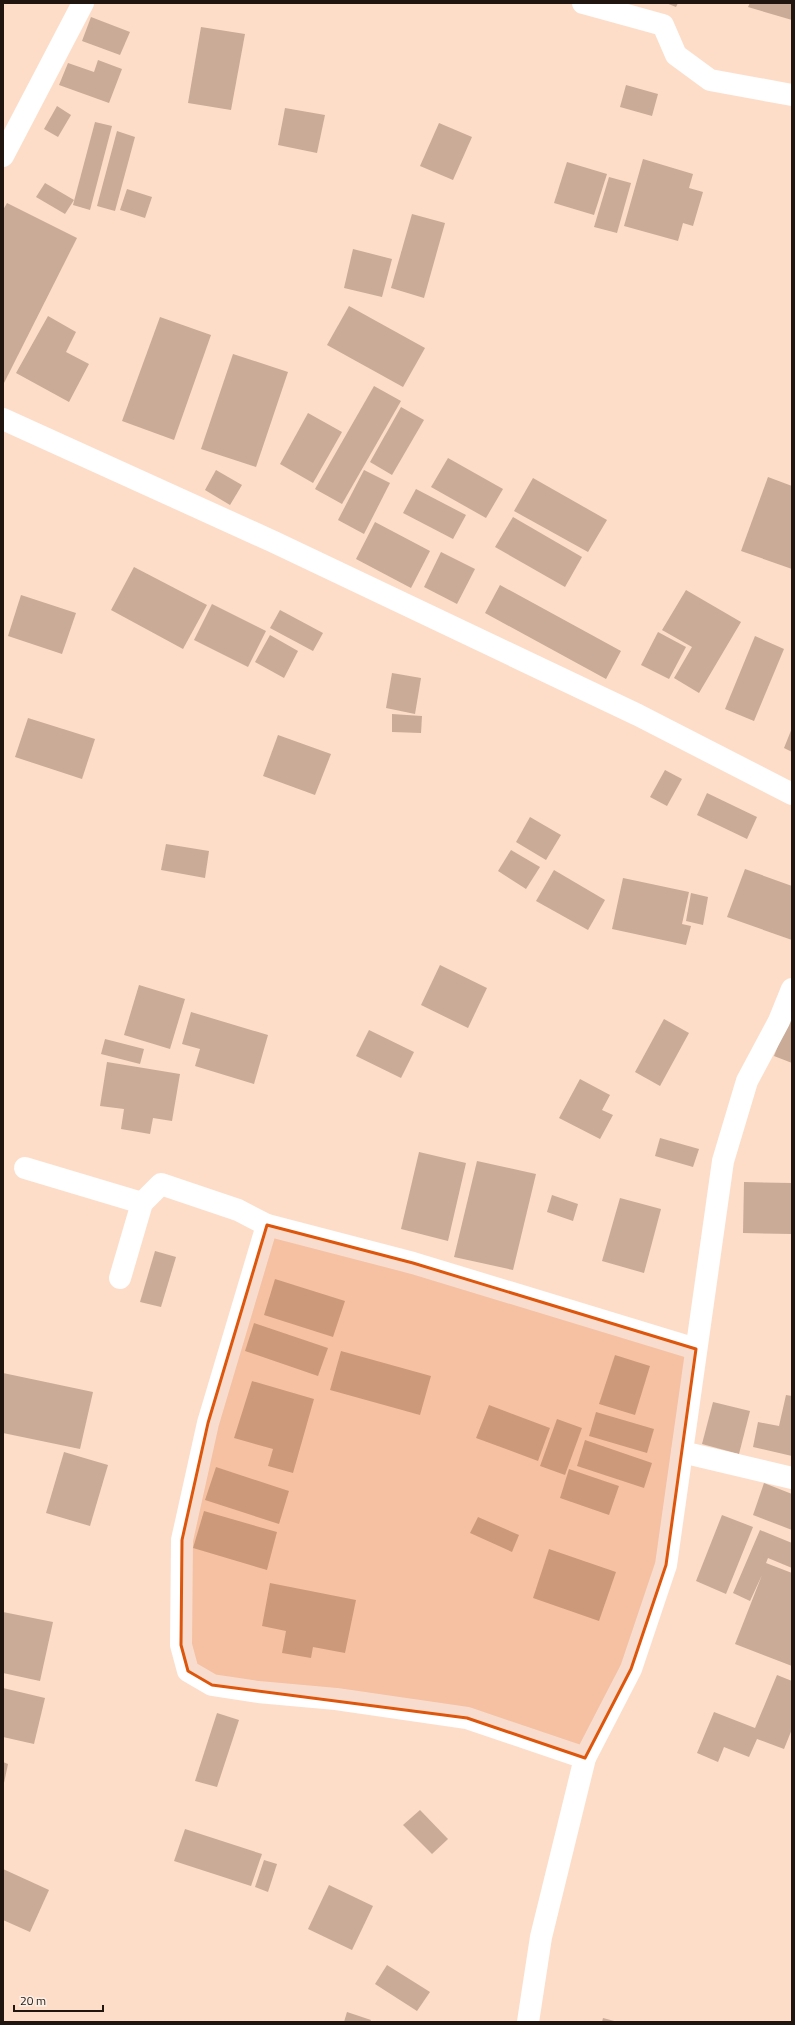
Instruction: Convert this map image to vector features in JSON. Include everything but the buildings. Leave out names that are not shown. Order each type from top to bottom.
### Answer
[{"type":"street","points":[[3,156],[83,3]]},
{"type":"street","points":[[583,3],[663,25],[676,55],[710,80],[792,95]]},
{"type":"street","points":[[3,420],[274,542],[574,684],[792,794]]},
{"type":"street","points":[[528,2022],[540,1937],[585,1758],[631,1669],[666,1564],[723,1161],[747,1081],[779,1021],[792,989]]},
{"type":"street","points":[[25,1168],[142,1203]]},
{"type":"street","points":[[120,1278],[142,1203],[161,1184],[238,1210],[267,1225],[413,1263],[696,1349]]},
{"type":"street","points":[[267,1225],[208,1423],[182,1540],[181,1645],[188,1671],[212,1685],[336,1699],[467,1718],[585,1758]]},
{"type":"street","points":[[682,1452],[792,1478]]},
{"type":"highlighted area","points":[[267,1225],[413,1263],[696,1349],[666,1565],[631,1669],[585,1758],[467,1718],[212,1685],[188,1671],[181,1645],[182,1540],[208,1423]]}]
